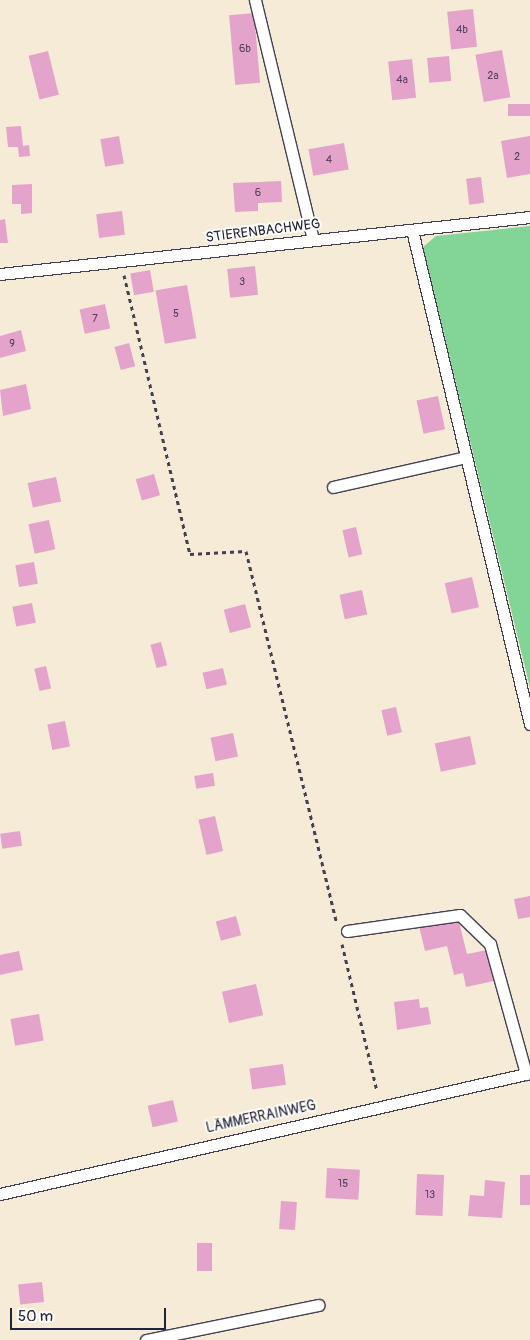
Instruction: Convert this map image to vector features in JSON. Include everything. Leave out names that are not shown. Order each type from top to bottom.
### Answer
[{"type":"lane","points":[[255,0],[313,240]]},
{"type":"lane","name":"STIERENBACHWEG","points":[[0,274],[121,263],[530,217]]},
{"type":"lane","points":[[412,230],[530,724]]},
{"type":"lane","points":[[333,487],[466,457]]},
{"type":"lane","points":[[343,933],[460,915],[490,944],[528,1073]]},
{"type":"lane","name":"LÄMMERRAINWEG","points":[[0,1194],[528,1073]]},
{"type":"lane","points":[[146,1340],[318,1305]]},
{"type":"path","points":[[121,263],[190,554],[246,551],[337,924]]},
{"type":"path","points":[[343,933],[381,1106]]},
{"type":"green space","points":[[530,226],[530,688],[423,247],[436,236]]},
{"type":"building","points":[[473,9],[477,47],[451,50],[447,12]]},
{"type":"building","points":[[254,13],[260,83],[235,85],[229,15]]},
{"type":"building","points":[[502,50],[510,97],[484,102],[475,55]]},
{"type":"building","points":[[48,51],[59,95],[39,100],[29,56]]},
{"type":"building","points":[[449,56],[451,81],[429,83],[427,58]]},
{"type":"building","points":[[412,59],[416,98],[392,100],[388,62]]},
{"type":"building","points":[[508,104],[530,104],[530,116],[508,116]]},
{"type":"building","points":[[21,126],[23,146],[29,145],[30,156],[19,157],[18,147],[8,147],[6,127]]},
{"type":"building","points":[[119,136],[124,164],[105,167],[100,139]]},
{"type":"building","points":[[530,136],[530,174],[507,178],[501,141]]},
{"type":"building","points":[[344,143],[349,170],[313,176],[309,149]]},
{"type":"building","points":[[481,177],[484,203],[469,205],[466,179]]},
{"type":"building","points":[[281,181],[282,202],[258,203],[258,211],[235,212],[233,183]]},
{"type":"building","points":[[32,184],[32,213],[21,214],[21,204],[12,204],[12,185]]},
{"type":"building","points":[[122,211],[125,235],[99,238],[96,214]]},
{"type":"building","points":[[5,219],[8,243],[0,243],[0,220]]},
{"type":"building","points":[[255,266],[258,295],[230,298],[227,269]]},
{"type":"building","points":[[150,270],[154,292],[134,295],[130,273]]},
{"type":"building","points":[[187,285],[196,338],[165,344],[155,291]]},
{"type":"building","points":[[105,304],[110,328],[85,334],[80,309]]},
{"type":"building","points":[[21,330],[26,351],[0,358],[0,336]]},
{"type":"building","points":[[129,343],[135,366],[121,370],[115,347]]},
{"type":"building","points":[[26,384],[31,409],[3,416],[0,390]]},
{"type":"building","points":[[438,396],[445,429],[424,434],[416,401]]},
{"type":"building","points":[[154,474],[160,495],[142,500],[136,479]]},
{"type":"building","points":[[56,477],[61,501],[33,507],[28,483]]},
{"type":"building","points":[[49,520],[55,549],[35,554],[28,524]]},
{"type":"building","points":[[356,527],[362,554],[349,557],[342,530]]},
{"type":"building","points":[[34,562],[38,584],[19,587],[15,565]]},
{"type":"building","points":[[472,577],[479,607],[452,614],[445,583]]},
{"type":"building","points":[[362,590],[367,614],[345,619],[340,595]]},
{"type":"building","points":[[32,603],[36,623],[16,626],[12,607]]},
{"type":"building","points":[[245,604],[251,627],[230,633],[224,610]]},
{"type":"building","points":[[161,642],[167,665],[157,668],[150,645]]},
{"type":"building","points":[[46,666],[51,688],[39,691],[34,669]]},
{"type":"building","points":[[223,668],[227,685],[206,689],[203,673]]},
{"type":"building","points":[[396,707],[402,732],[387,736],[381,710]]},
{"type":"building","points":[[65,721],[70,747],[52,750],[47,724]]},
{"type":"building","points":[[233,733],[238,756],[215,761],[211,738]]},
{"type":"building","points":[[470,736],[476,764],[441,772],[435,743]]},
{"type":"building","points":[[213,773],[215,786],[196,789],[194,776]]},
{"type":"building","points":[[215,816],[223,851],[207,855],[198,820]]},
{"type":"building","points":[[20,831],[22,846],[2,849],[0,834]]},
{"type":"building","points":[[530,896],[530,917],[518,919],[514,899]]},
{"type":"building","points":[[236,916],[241,935],[221,941],[216,921]]},
{"type":"building","points":[[458,918],[467,954],[487,950],[494,981],[466,987],[463,973],[454,975],[447,946],[425,951],[419,926]]},
{"type":"building","points":[[19,951],[23,970],[0,975],[0,955]]},
{"type":"building","points":[[256,984],[263,1015],[229,1023],[222,992]]},
{"type":"building","points":[[419,999],[420,1008],[428,1007],[431,1024],[397,1030],[394,1002]]},
{"type":"building","points":[[39,1014],[44,1041],[15,1046],[10,1019]]},
{"type":"building","points":[[283,1064],[286,1085],[252,1090],[249,1069]]},
{"type":"building","points":[[173,1100],[178,1121],[153,1127],[148,1106]]},
{"type":"building","points":[[327,1168],[360,1170],[358,1200],[325,1198]]},
{"type":"building","points":[[417,1174],[444,1175],[443,1216],[416,1215]]},
{"type":"building","points":[[520,1175],[530,1175],[530,1205],[520,1205]]},
{"type":"building","points":[[485,1180],[505,1182],[502,1218],[468,1216],[470,1195],[484,1196]]},
{"type":"building","points":[[281,1201],[297,1202],[295,1230],[279,1229]]},
{"type":"building","points":[[197,1243],[212,1243],[212,1271],[197,1271]]},
{"type":"building","points":[[42,1282],[44,1302],[20,1304],[18,1285]]}]
